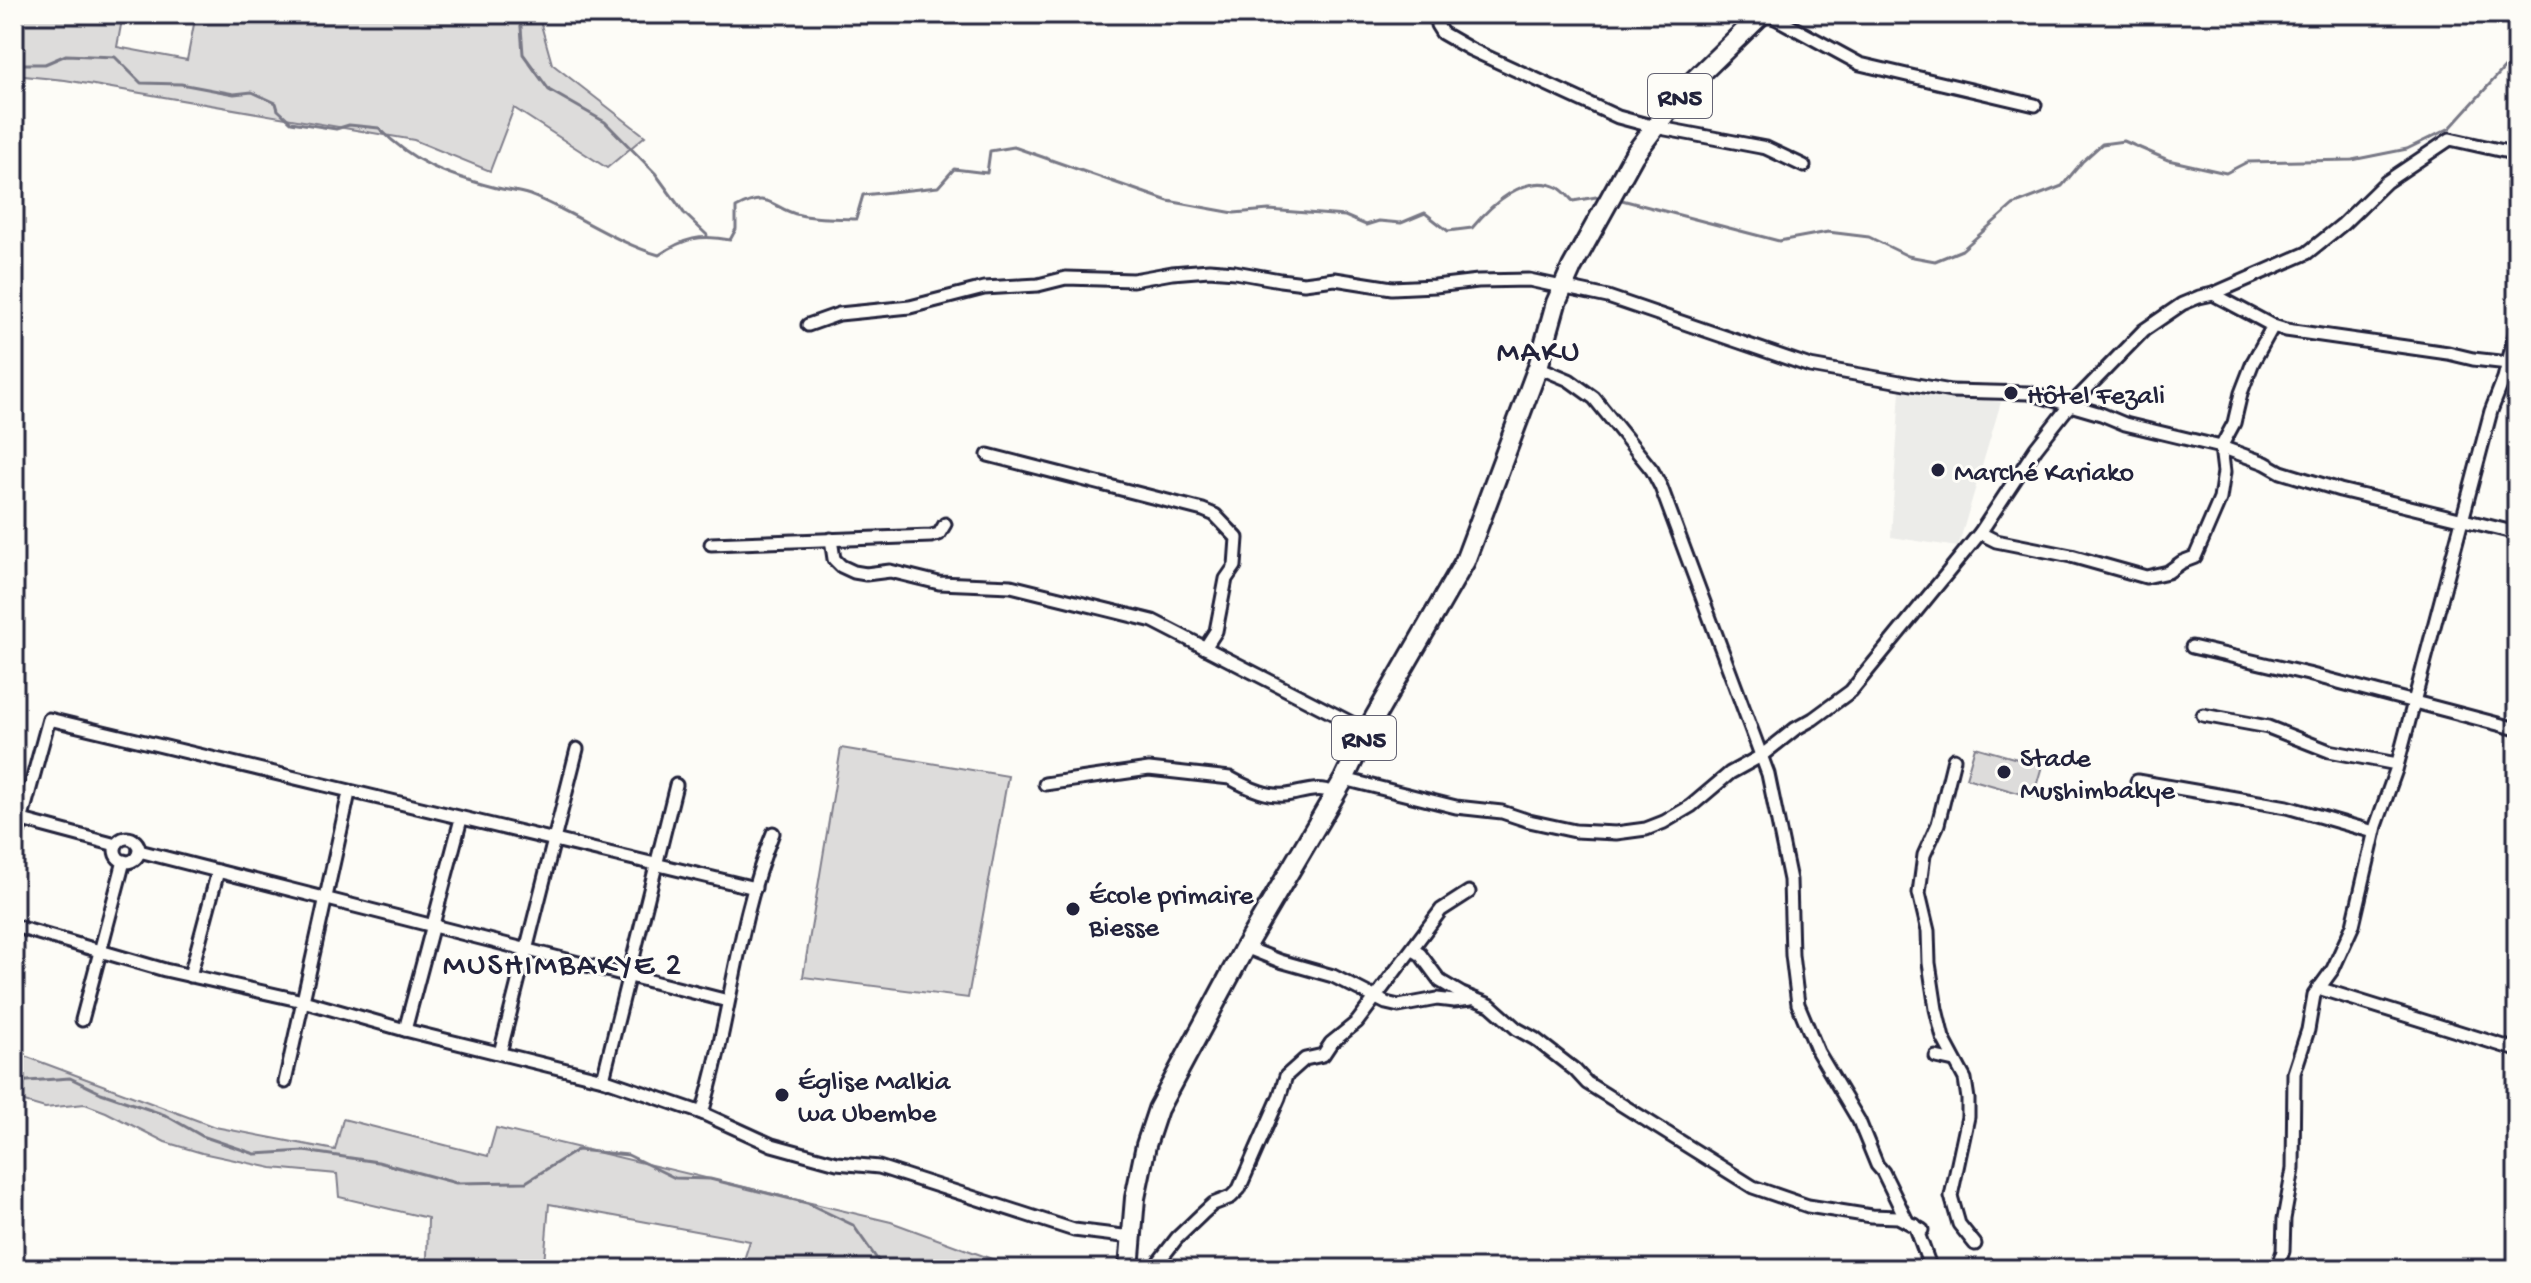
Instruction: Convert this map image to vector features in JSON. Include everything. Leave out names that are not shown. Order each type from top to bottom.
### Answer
[{"type":"highway","name":"RN5","points":[[1130,1254],[1135,1198],[1150,1128],[1245,947],[1340,786],[1367,731],[1465,561],[1538,367],[1562,286],[1634,155],[1686,88],[1762,14]]},
{"type":"street","points":[[1436,14],[1442,33],[1470,49],[1618,117],[1766,148],[1804,166]]},
{"type":"street","points":[[1768,14],[1860,64],[2035,105]]},
{"type":"street","points":[[1045,784],[1149,769],[1230,778],[1275,795],[1340,786],[1502,812],[1575,831],[1616,833],[1646,829],[1664,822],[1851,691],[1980,533],[2036,448],[2070,406],[2144,330],[2182,304],[2213,294],[2307,253],[2343,224],[2386,182],[2450,139],[2517,154]]},
{"type":"street","points":[[808,325],[839,314],[910,307],[984,288],[1038,285],[1066,278],[1133,280],[1185,271],[1235,272],[1304,283],[1335,279],[1392,288],[1515,279],[1608,297],[1791,361],[1951,391],[2029,393],[2125,424],[2221,447],[2306,480],[2517,533]]},
{"type":"street","points":[[2213,294],[2273,326],[2351,341],[2512,363]]},
{"type":"street","points":[[1980,533],[1987,538],[2020,547],[2071,556],[2146,577],[2157,576],[2195,557],[2220,499],[2224,472],[2221,447],[2234,423],[2253,362],[2273,326]]},
{"type":"street","points":[[2277,1269],[2283,1251],[2284,1219],[2293,1169],[2294,1073],[2308,1030],[2314,995],[2333,969],[2353,925],[2374,832],[2397,764],[2491,411],[2512,363],[2517,327]]},
{"type":"street","points":[[1538,367],[1569,380],[1594,398],[1652,470],[1672,513],[1768,774],[1788,863],[1792,955],[1798,1004],[1818,1052],[1859,1121],[1877,1165],[1915,1225],[1931,1269]]},
{"type":"street","points":[[988,455],[1215,515],[1237,538],[1235,566],[1226,579],[1216,631],[1205,648]]},
{"type":"street","points":[[711,544],[931,536],[939,534],[945,524]]},
{"type":"street","points":[[831,539],[834,559],[854,572],[890,571],[939,583],[1020,588],[1153,621],[1367,731]]},
{"type":"street","points":[[2192,647],[2413,700],[2517,729]]},
{"type":"street","points":[[2203,715],[2268,727],[2329,751],[2397,764]]},
{"type":"street","points":[[14,847],[49,719],[755,888]]},
{"type":"street","points":[[500,1053],[577,749]]},
{"type":"street","points":[[1954,759],[1938,824],[1924,855],[1919,893],[1928,931],[1933,995],[1943,1038],[1965,1079],[1968,1109],[1951,1196],[1959,1224],[1975,1244]]},
{"type":"street","points":[[2137,781],[2287,807],[2374,832]]},
{"type":"street","points":[[603,1079],[676,785]]},
{"type":"street","points":[[285,1082],[349,793]]},
{"type":"street","points":[[405,1030],[461,819]]},
{"type":"street","points":[[22,820],[116,845]]},
{"type":"street","points":[[702,1113],[714,1073],[762,858],[773,833]]},
{"type":"street","points":[[130,839],[137,843],[139,851],[132,861],[124,861],[116,853],[116,845],[130,839]]},
{"type":"street","points":[[139,851],[728,1001]]},
{"type":"street","points":[[82,1020],[124,861]]},
{"type":"street","points":[[190,976],[218,871]]},
{"type":"street","points":[[14,926],[190,976],[303,1001],[405,1030],[603,1079],[702,1113],[745,1134],[807,1155],[837,1163],[879,1167],[1074,1230],[1155,1268],[1177,1238],[1202,1214],[1239,1189],[1286,1076],[1305,1059],[1323,1055],[1331,1043],[1357,1022],[1441,910],[1469,892]]},
{"type":"street","points":[[1245,947],[1333,976],[1386,1003],[1399,1006],[1423,1000],[1473,999]]},
{"type":"street","points":[[1413,950],[1420,954],[1440,981],[1490,1005],[1517,1029],[1575,1070],[1587,1083],[1753,1187],[1808,1206],[1898,1217],[1915,1225]]},
{"type":"street","points":[[2318,988],[2517,1050]]},
{"type":"street","points":[[1936,1057],[1954,1061]]},
{"type":"shaded area","points":[[14,14],[123,14],[117,47],[187,60],[196,14],[538,14],[552,64],[645,136],[607,168],[514,108],[490,171],[414,140],[65,80],[14,75]]},
{"type":"shaded area","name":"Marché Kariako","points":[[1900,390],[2001,402],[1958,547],[1891,537]]},
{"type":"shaded area","name":"Stade Mushimbakye","points":[[1975,747],[2042,766],[2033,797],[1966,778]]},
{"type":"shaded area","points":[[841,748],[1008,776],[968,998],[803,977]]},
{"type":"shaded area","points":[[14,1052],[215,1127],[335,1150],[343,1119],[488,1156],[496,1128],[891,1222],[1019,1269],[741,1269],[750,1241],[549,1204],[544,1264],[427,1259],[428,1218],[339,1197],[337,1174],[272,1168],[202,1153],[165,1142],[85,1104],[45,1108],[14,1099]]},
{"type":"waterway","points":[[520,14],[523,54],[549,90],[605,122],[655,173],[684,213],[707,235]]},
{"type":"waterway","points":[[1618,199],[1779,241],[1828,232],[1869,237],[1908,256],[1935,261],[1962,250],[2013,205],[2062,186],[2102,144],[2124,141],[2168,160],[2226,173],[2247,162],[2352,160],[2407,149],[2450,128],[2517,54]]},
{"type":"waterway","points":[[14,64],[45,64],[66,55],[115,57],[141,83],[181,84],[234,94],[252,92],[276,103],[278,110],[291,122],[336,129],[349,125],[379,128],[405,150],[432,166],[476,182],[530,195],[626,243],[659,255],[693,239],[710,237],[730,240],[736,229],[736,208],[757,200],[800,215],[856,219],[863,195],[938,187],[954,169],[987,173],[990,151],[1014,147],[1168,201],[1234,213],[1269,210],[1345,216],[1366,225],[1379,221],[1401,223],[1425,213],[1448,231],[1472,228],[1510,193],[1534,184],[1559,188],[1573,201],[1602,196]]},
{"type":"waterway","points":[[14,1082],[70,1078],[101,1093],[165,1115],[202,1136],[255,1154],[304,1151],[378,1162],[456,1183],[526,1182],[577,1150],[628,1155],[675,1178],[710,1179],[807,1203],[853,1225],[884,1269]]},
{"type":"place","name":"Hôtel Fezali","points":[[2011,393]]},
{"type":"place","name":"Marché Kariako","points":[[1938,470]]},
{"type":"place","name":"Stade Mushimbakye","points":[[2004,772]]},
{"type":"place","name":"École primaire Biesse","points":[[1073,909]]},
{"type":"place","name":"Église Malkia wa Ubembe","points":[[782,1095]]},
{"type":"district","name":"MAKU","points":[[1539,349]]},
{"type":"district","name":"MUSHIMBAKYE 2","points":[[563,962]]}]
